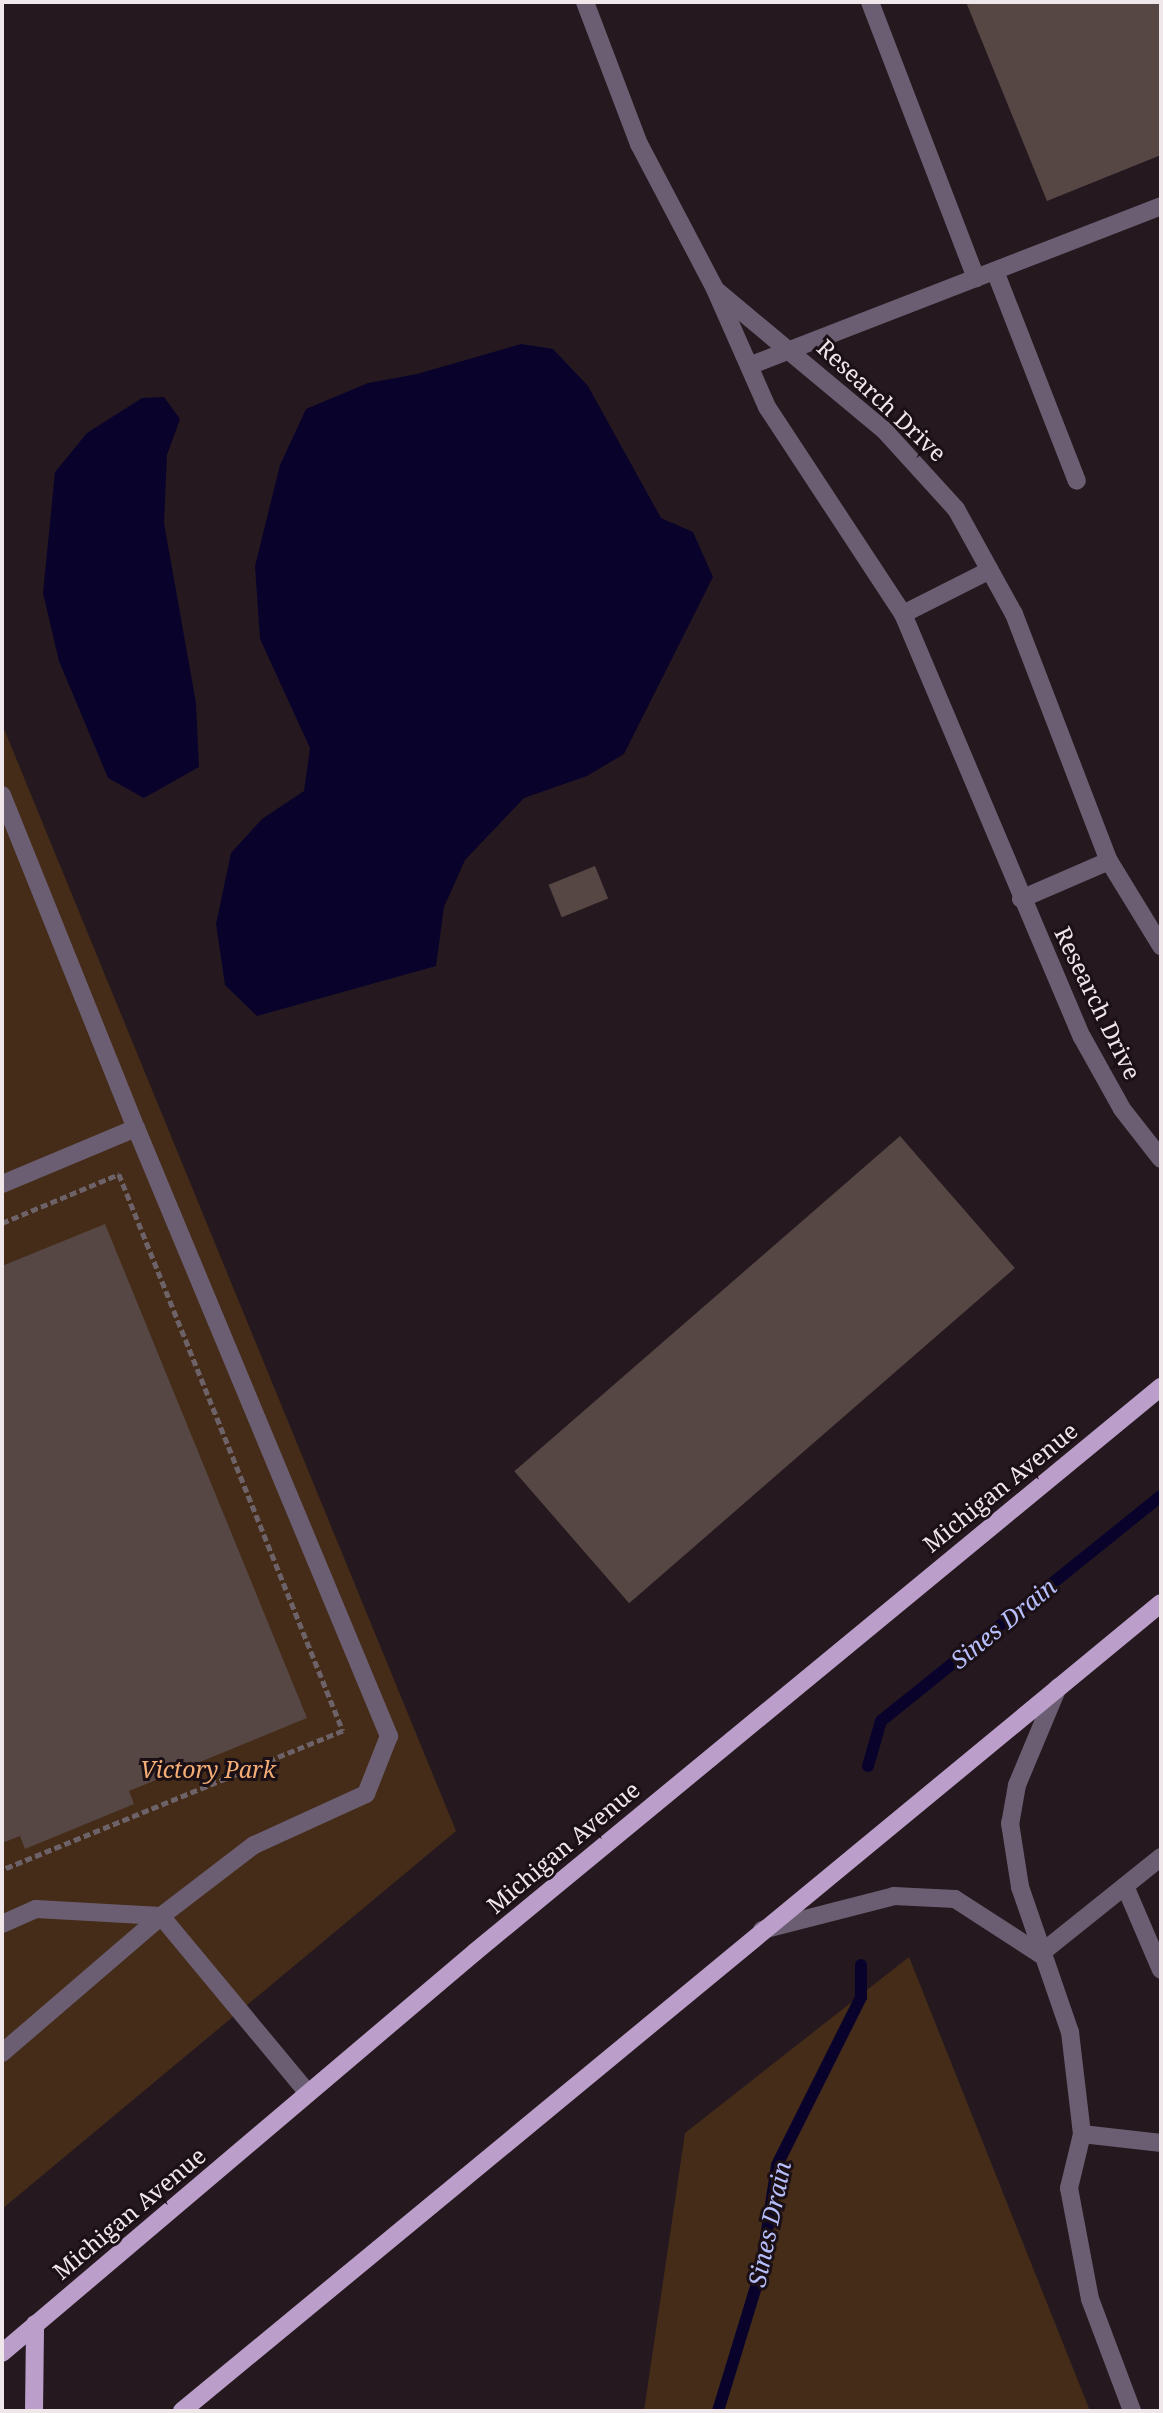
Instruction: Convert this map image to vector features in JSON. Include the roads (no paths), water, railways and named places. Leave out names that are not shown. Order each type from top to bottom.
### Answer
[{"type":"main road","name":"Michigan Avenue","points":[[2,2353],[308,2093],[1161,1387]]},
{"type":"main road","points":[[182,2411],[1161,1603]]},
{"type":"main road","points":[[34,2411],[35,2324]]},
{"type":"street","name":"Research Drive","points":[[585,2],[639,144],[715,289],[749,366],[791,447],[903,614],[1021,899],[1082,1037],[1122,1109],[1161,1159]]},
{"type":"street","points":[[870,2],[976,278]]},
{"type":"street","points":[[749,366],[1161,206]]},
{"type":"street","points":[[995,271],[1077,481]]},
{"type":"street","name":"Research Drive","points":[[715,289],[791,350],[924,470],[956,509],[1014,614],[1109,861],[1161,946]]},
{"type":"street","points":[[903,614],[990,570]]},
{"type":"street","points":[[2,795],[136,1128],[389,1736],[366,1794],[254,1845],[162,1916],[2,2053]]},
{"type":"street","points":[[1021,899],[1109,861]]},
{"type":"street","points":[[2,1184],[136,1128]]},
{"type":"street","points":[[1058,1686],[1017,1785],[1010,1823],[1020,1887],[1040,1954],[1070,2032],[1082,2134],[1069,2188],[1090,2299],[1132,2411]]},
{"type":"street","points":[[1040,1954],[1161,1857]]},
{"type":"street","points":[[1125,1886],[1161,1970]]},
{"type":"street","points":[[762,1930],[894,1896],[955,1899],[1040,1954]]},
{"type":"street","points":[[2,1924],[36,1909],[162,1916],[308,2093]]},
{"type":"street","points":[[1082,2134],[1161,2143]]},
{"type":"waterway","name":"Sines Drain","points":[[868,1766],[881,1721],[1161,1496]]},
{"type":"waterway","name":"Sines Drain","points":[[718,2411],[761,2270],[777,2165],[861,1997],[861,1965]]},
{"type":"park label","name":"Victory Park","points":[[208,1769]]}]
